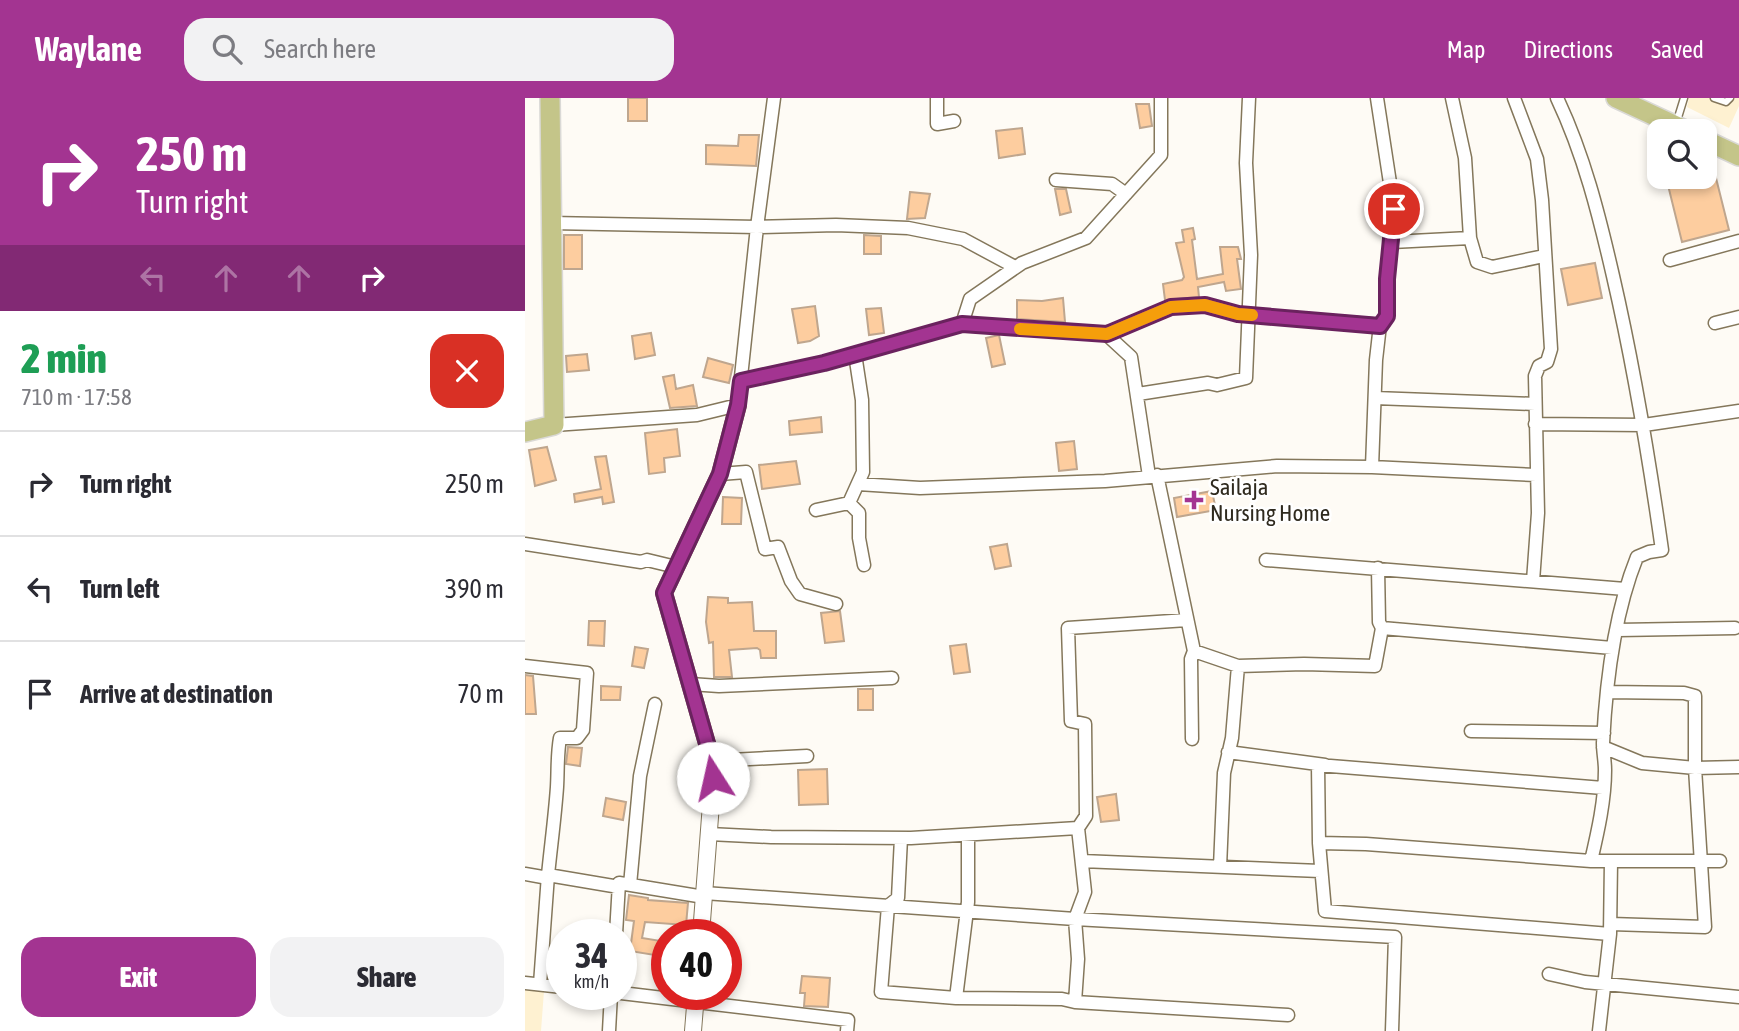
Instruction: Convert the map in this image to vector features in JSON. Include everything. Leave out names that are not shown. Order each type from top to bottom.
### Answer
[{"type":"main road","points":[[525,432],[554,425],[550,98]]},
{"type":"main road","points":[[1616,98],[1662,119]]},
{"type":"main road","points":[[1717,146],[1739,156]]},
{"type":"street","points":[[702,919],[712,761],[664,593],[720,474],[738,405],[774,98]]},
{"type":"street","points":[[937,98],[937,124],[954,121]]},
{"type":"street","points":[[962,324],[969,299],[1015,267],[1086,239],[1161,155],[1161,98]]},
{"type":"street","points":[[1137,394],[1208,383],[1217,385],[1247,378],[1251,255],[1246,163],[1249,98]]},
{"type":"street","points":[[1372,467],[1376,360],[1380,326],[1387,316],[1387,279],[1394,209],[1377,98]]},
{"type":"street","points":[[1452,98],[1465,158],[1470,238],[1476,262],[1492,267],[1544,256]]},
{"type":"street","points":[[1514,98],[1537,159],[1551,349],[1547,362],[1539,366],[1535,376],[1538,513],[1534,581]]},
{"type":"street","points":[[1557,98],[1577,139],[1599,217],[1644,425],[1662,550],[1637,557],[1625,589],[1612,648],[1604,740],[1605,770],[1601,810],[1591,861]]},
{"type":"street","points":[[1056,180],[1112,184],[1126,194]]},
{"type":"street","points":[[551,223],[757,228],[836,225],[908,228],[963,239],[1015,267]]},
{"type":"street","points":[[1392,242],[1470,238]]},
{"type":"street","points":[[1670,260],[1739,241]]},
{"type":"street","points":[[741,381],[824,363],[962,324],[1107,334],[1171,307],[1205,305],[1249,315],[1380,326]]},
{"type":"street","points":[[1715,323],[1739,317]]},
{"type":"street","points":[[1107,334],[1131,358],[1153,475],[1194,651],[1191,659],[1192,739]]},
{"type":"street","points":[[849,503],[863,472],[862,400],[855,354]]},
{"type":"street","points":[[1375,398],[1535,404]]},
{"type":"street","points":[[554,425],[697,415],[738,405]]},
{"type":"street","points":[[1535,424],[1644,425],[1739,411]]},
{"type":"street","points":[[858,484],[920,488],[1105,481],[1277,466],[1372,467],[1536,475]]},
{"type":"street","points":[[720,474],[746,472],[765,549],[778,547],[791,581],[800,594],[836,604]]},
{"type":"street","points":[[816,510],[849,503]]},
{"type":"street","points":[[849,503],[859,513],[863,565]]},
{"type":"street","points":[[525,544],[641,562],[647,560],[676,568]]},
{"type":"street","points":[[1266,560],[1625,589]]},
{"type":"street","points":[[1194,651],[1238,666],[1375,666],[1383,628],[1379,622],[1378,568]]},
{"type":"street","points":[[1075,1002],[1078,959],[1075,919],[1085,891],[1078,828],[1086,816],[1085,724],[1071,721],[1068,628],[1187,620]]},
{"type":"street","points":[[1383,628],[1612,648]]},
{"type":"street","points":[[1618,630],[1735,628]]},
{"type":"street","points":[[525,666],[587,673],[583,730],[577,738],[559,738],[540,984]]},
{"type":"street","points":[[1220,867],[1224,773],[1232,738],[1238,666]]},
{"type":"street","points":[[690,684],[719,686],[892,678]]},
{"type":"street","points":[[1603,788],[1318,765],[1320,871],[1325,911],[1610,929],[1705,927],[1695,768],[1695,696],[1685,693],[1608,692]]},
{"type":"street","points":[[618,919],[640,776],[655,704]]},
{"type":"street","points":[[1471,731],[1604,740],[1642,762],[1695,768],[1739,767]]},
{"type":"street","points":[[1228,752],[1348,768]]},
{"type":"street","points":[[712,761],[807,756]]},
{"type":"street","points":[[709,834],[901,838],[1078,828]]},
{"type":"street","points":[[956,998],[967,912],[968,835]]},
{"type":"street","points":[[901,838],[898,898],[888,906],[881,992],[956,998],[1040,998],[1288,1015]]},
{"type":"street","points":[[1319,844],[1366,844],[1591,861],[1720,862]]},
{"type":"street","points":[[1082,861],[1320,871]]},
{"type":"street","points":[[1599,1031],[1610,929],[1611,861]]},
{"type":"street","points":[[525,874],[704,895],[1395,937],[1392,1031]]},
{"type":"street","points":[[1549,974],[1604,984],[1739,997]]},
{"type":"street","points":[[525,983],[546,985]]},
{"type":"street","points":[[742,1004],[848,1020],[847,1031]]},
{"type":"street","points":[[609,1031],[610,1010]]},
{"type":"street","points":[[693,1031],[695,1010]]},
{"type":"lane","points":[[1682,119],[1684,98]]},
{"type":"lane","points":[[1714,98],[1726,102],[1730,98]]},
{"type":"shaded area","points":[[1689,98],[1739,98],[1739,106],[1729,128],[1717,122],[1717,119],[1711,119],[1687,107]]},
{"type":"shaded area","points":[[525,989],[544,991],[541,1031],[525,1031]]},
{"type":"building","points":[[628,98],[647,98],[647,121],[628,121]]},
{"type":"building","points":[[1136,104],[1149,104],[1152,126],[1140,128]]},
{"type":"building","points":[[1022,128],[1025,154],[999,158],[996,131]]},
{"type":"building","points":[[739,135],[759,135],[756,166],[706,164],[706,145],[738,146]]},
{"type":"building","points":[[1717,182],[1729,230],[1682,242],[1669,189],[1717,189]]},
{"type":"building","points":[[1055,189],[1066,189],[1071,212],[1060,215]]},
{"type":"building","points":[[910,192],[930,194],[925,218],[907,219]]},
{"type":"building","points":[[1193,228],[1197,279],[1223,274],[1220,247],[1238,247],[1241,259],[1237,259],[1241,289],[1226,291],[1224,282],[1198,287],[1199,297],[1165,300],[1163,284],[1182,280],[1184,277],[1176,243],[1184,242],[1182,230]]},
{"type":"building","points":[[564,235],[582,235],[582,269],[564,269]]},
{"type":"building","points":[[864,235],[881,236],[881,254],[864,254]]},
{"type":"building","points":[[1595,263],[1602,298],[1568,305],[1561,269]]},
{"type":"building","points":[[1063,298],[1065,322],[1017,319],[1017,300]]},
{"type":"building","points":[[815,306],[819,336],[798,343],[792,309]]},
{"type":"building","points":[[881,308],[884,333],[869,335],[866,309]]},
{"type":"building","points":[[651,333],[655,355],[635,359],[632,336]]},
{"type":"building","points":[[999,335],[1005,364],[992,367],[986,338]]},
{"type":"building","points":[[587,354],[589,370],[567,372],[566,356]]},
{"type":"building","points":[[708,358],[733,365],[729,383],[703,377]]},
{"type":"building","points":[[674,375],[676,389],[693,385],[697,406],[670,408],[663,377]]},
{"type":"building","points":[[821,417],[822,432],[790,435],[789,421]]},
{"type":"building","points":[[677,429],[680,456],[664,458],[665,472],[649,474],[645,433]]},
{"type":"building","points":[[1074,441],[1077,469],[1059,471],[1056,443]]},
{"type":"building","points":[[547,447],[556,480],[535,486],[529,450]]},
{"type":"building","points":[[606,456],[614,502],[603,504],[602,497],[575,502],[574,494],[601,489],[595,457]]},
{"type":"building","points":[[796,461],[800,484],[762,489],[759,465]]},
{"type":"building","points":[[1212,491],[1216,510],[1177,517],[1174,498]]},
{"type":"building","points":[[723,497],[742,498],[741,524],[722,524]]},
{"type":"building","points":[[1007,544],[1011,566],[995,569],[990,547]]},
{"type":"building","points":[[708,597],[728,598],[728,603],[752,602],[754,631],[776,631],[776,658],[761,658],[757,648],[729,650],[732,677],[714,677],[713,642],[709,643],[706,622]]},
{"type":"building","points":[[840,611],[844,641],[825,643],[821,613]]},
{"type":"building","points":[[589,621],[605,621],[604,646],[588,645]]},
{"type":"building","points":[[966,644],[970,672],[954,674],[950,646]]},
{"type":"building","points":[[635,647],[648,649],[644,668],[632,666]]},
{"type":"building","points":[[525,675],[533,676],[536,714],[525,714]]},
{"type":"building","points":[[601,686],[621,687],[620,700],[601,700]]},
{"type":"building","points":[[858,689],[873,689],[873,710],[858,710]]},
{"type":"building","points":[[568,747],[582,748],[580,766],[566,764]]},
{"type":"building","points":[[827,769],[828,804],[799,805],[798,770]]},
{"type":"building","points":[[1116,794],[1119,820],[1101,822],[1097,797]]},
{"type":"building","points":[[606,798],[626,802],[623,820],[603,816]]},
{"type":"building","points":[[629,895],[648,900],[688,903],[687,919],[651,919],[651,922],[645,922],[642,938],[651,939],[651,954],[637,952],[637,919],[626,919]]},
{"type":"building","points":[[802,976],[830,978],[828,1007],[804,1006],[805,993],[800,993]]},
{"type":"slow traffic","points":[[1020,329],[1107,334],[1171,307],[1205,305],[1252,315]]},
{"type":"place","name":"Sailaja Nursing Home","points":[[1194,500]]},
{"type":"route","points":[[713,778],[712,761],[664,593],[720,474],[738,405],[741,381],[824,363],[962,324],[1107,334],[1171,307],[1205,305],[1238,314],[1380,326],[1387,316],[1387,279],[1394,209]]}]
